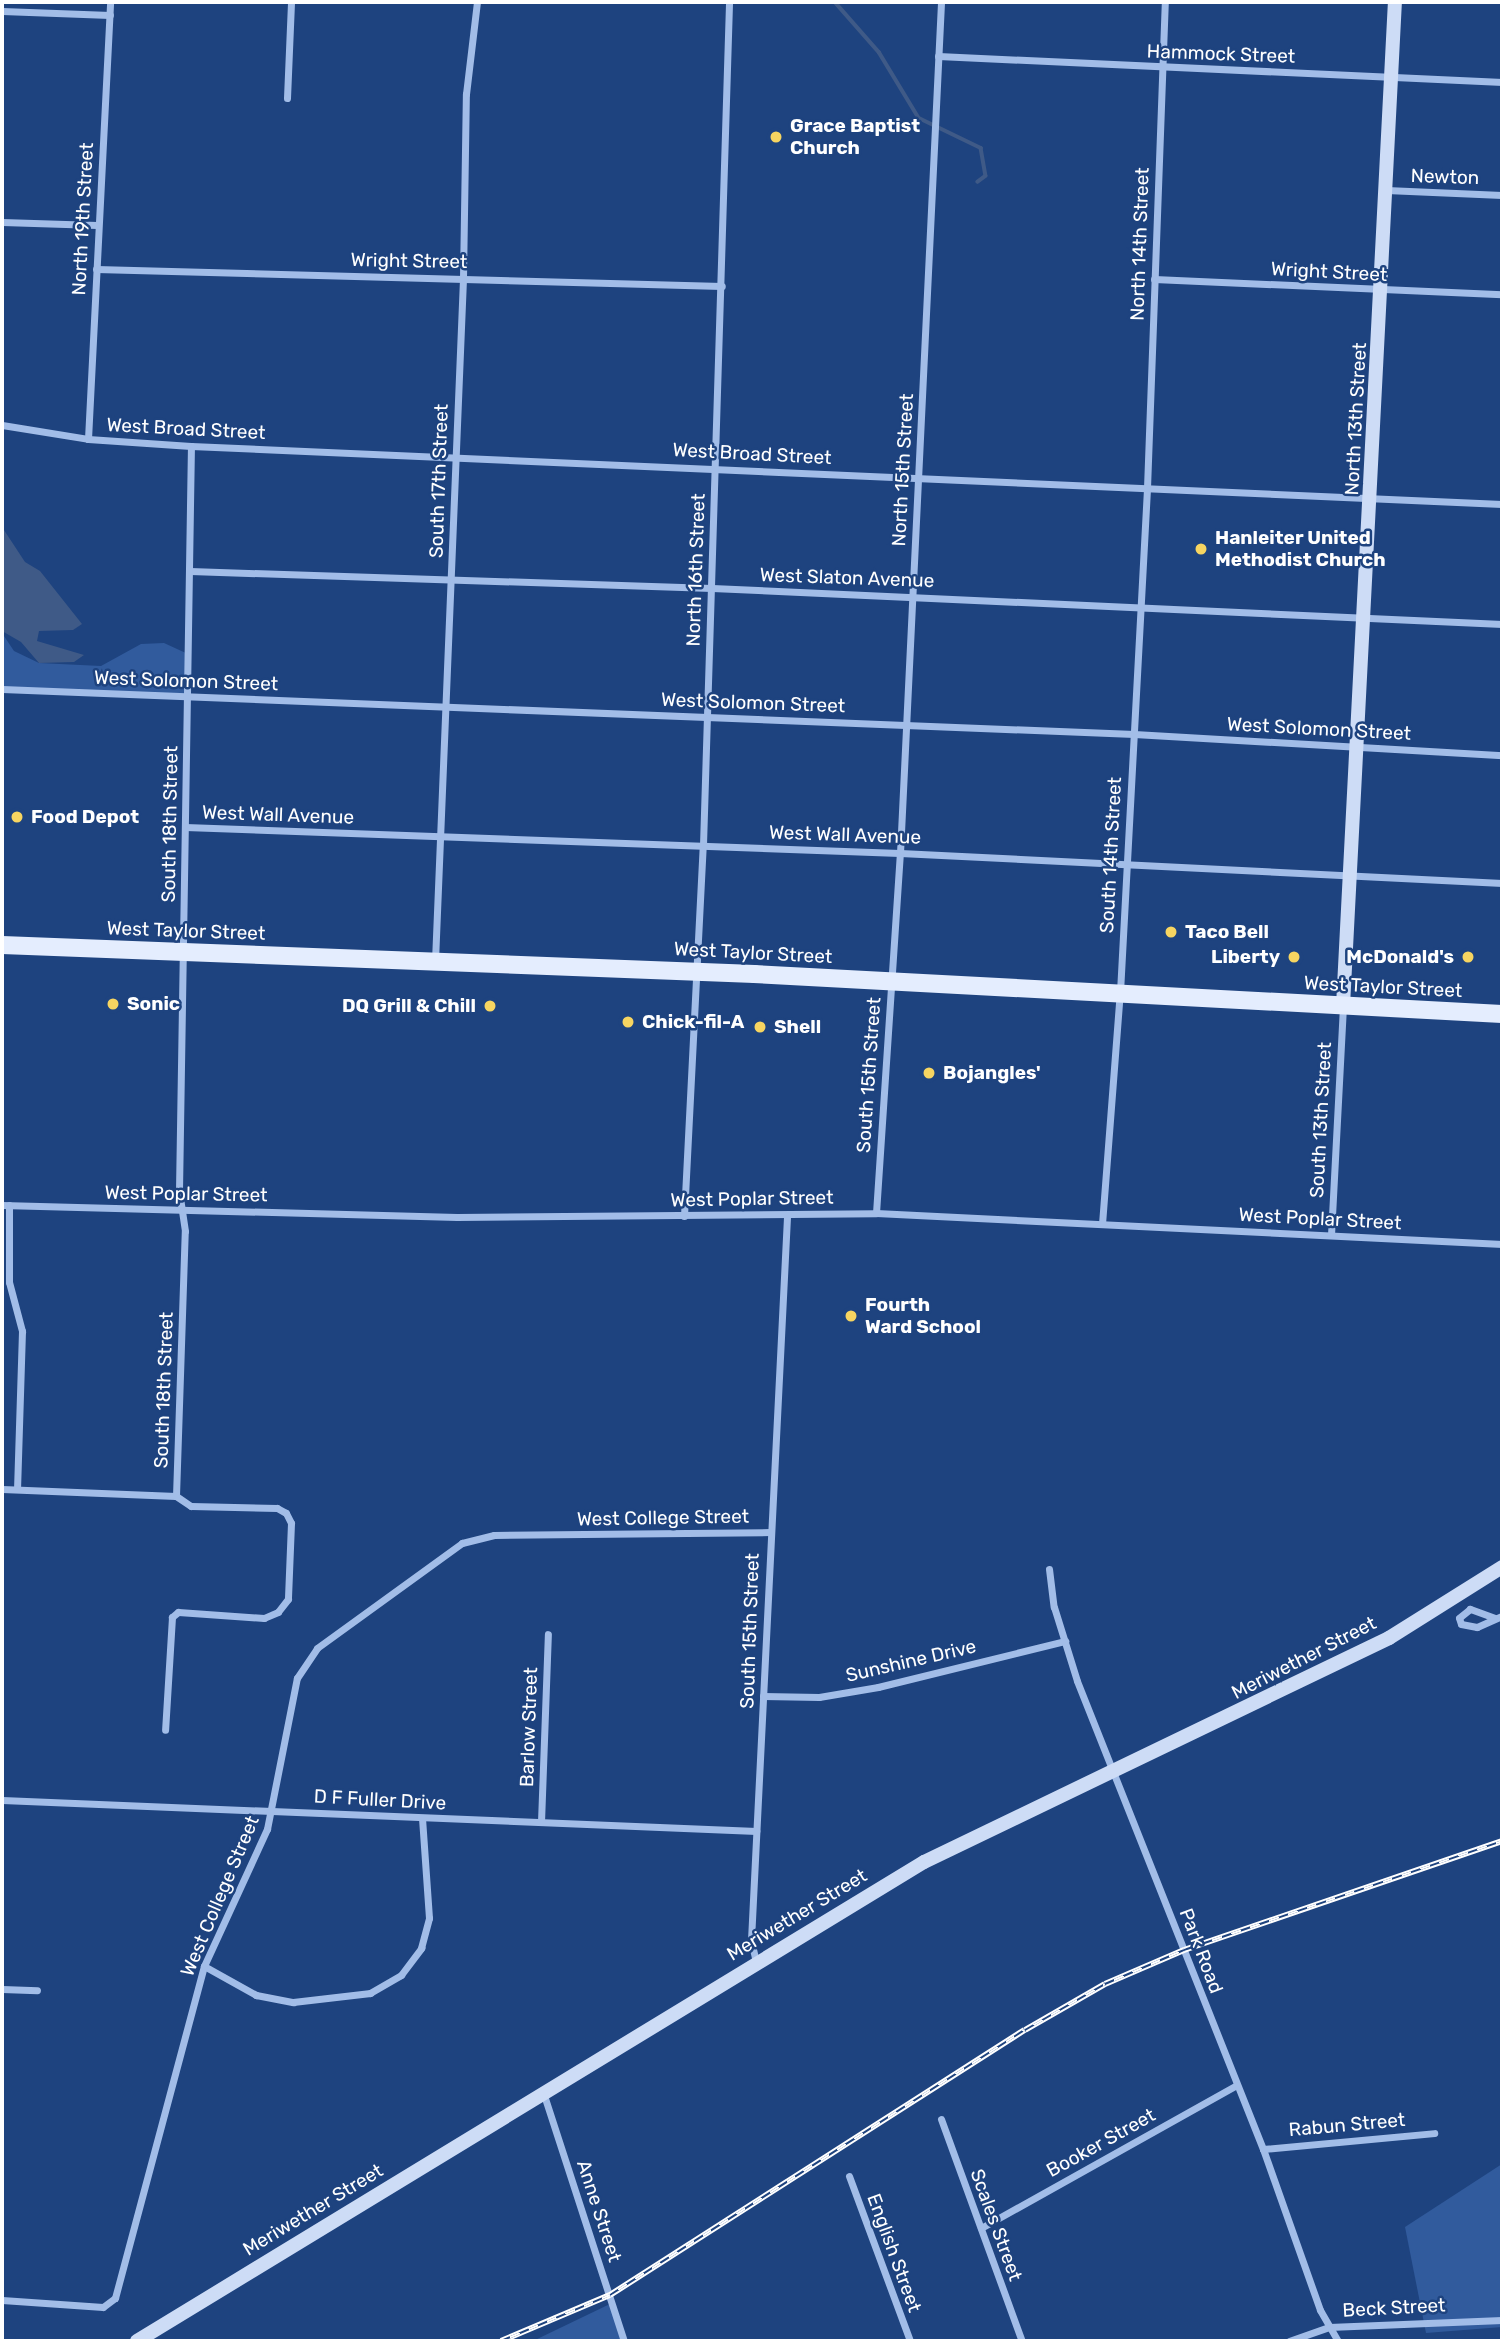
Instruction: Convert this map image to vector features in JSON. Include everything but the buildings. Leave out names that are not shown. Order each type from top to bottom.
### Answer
[{"type":"main road","name":"West Taylor Street","points":[[2,945],[698,971],[1502,1014]]},
{"type":"street","name":"North 19th Street","points":[[88,439],[110,2]]},
{"type":"street","points":[[287,98],[291,2]]},
{"type":"street","name":"South 17th Street","points":[[435,961],[463,278],[466,94],[477,2]]},
{"type":"street","name":"North 16th Street","points":[[684,1216],[703,845],[729,2]]},
{"type":"street","name":"North 15th Street","points":[[891,981],[901,853],[941,2]]},
{"type":"street","name":"North 14th Street","points":[[1147,488],[1165,2]]},
{"type":"street","name":"North 13th Street","points":[[1343,1006],[1372,497],[1395,2]]},
{"type":"street","points":[[2,11],[110,15]]},
{"type":"street","name":"Hammock Street","points":[[938,56],[1502,82]]},
{"type":"street","name":"Newton","points":[[1386,190],[1502,195]]},
{"type":"street","points":[[2,222],[97,225]]},
{"type":"street","name":"Wright Street","points":[[96,269],[722,286]]},
{"type":"street","name":"Wright Street","points":[[1154,279],[1502,294]]},
{"type":"street","name":"West Broad Street","points":[[2,425],[88,439],[191,446],[1502,504]]},
{"type":"street","name":"South 18th Street","points":[[176,1496],[185,1231],[182,1210],[191,446]]},
{"type":"street","name":"South 14th Street","points":[[1102,1224],[1120,992],[1147,488]]},
{"type":"street","name":"West Slaton Avenue","points":[[190,571],[712,588],[1502,624]]},
{"type":"street","name":"West Solomon Street","points":[[2,689],[1134,734],[1502,755]]},
{"type":"street","name":"West Wall Avenue","points":[[185,827],[901,853],[1502,883]]},
{"type":"street","name":"South 15th Street","points":[[876,1213],[891,981]]},
{"type":"street","name":"South 13th Street","points":[[1331,1235],[1343,1006]]},
{"type":"street","points":[[5,1205],[9,1282],[22,1331],[17,1489]]},
{"type":"street","name":"West Poplar Street","points":[[5,1205],[182,1210],[684,1216],[876,1213],[1502,1244]]},
{"type":"street","name":"South 15th Street","points":[[755,1962],[751,1940],[787,1216]]},
{"type":"street","points":[[2,1489],[176,1496],[191,1506],[277,1508],[286,1513],[291,1523],[288,1599],[278,1612],[264,1618],[178,1612],[172,1617],[165,1730]]},
{"type":"street","name":"West College Street","points":[[2,2300],[110,2305],[204,1966],[272,1811],[298,1678],[317,1648],[462,1543],[494,1535],[770,1532]]},
{"type":"street","name":"Meriwether Street","points":[[136,2341],[755,1962],[924,1862],[1389,1638],[1502,1567]]},
{"type":"street","name":"Park Road","points":[[1049,1569],[1065,1641],[1263,2149],[1329,2327],[1338,2341]]},
{"type":"street","name":"Barlow Street","points":[[541,1822],[548,1634]]},
{"type":"street","name":"Sunshine Drive","points":[[763,1696],[819,1697],[868,1689],[1065,1641]]},
{"type":"street","name":"D F Fuller Drive","points":[[2,1800],[756,1831]]},
{"type":"street","points":[[204,1966],[256,1995],[293,2002],[370,1993],[401,1975],[421,1948],[429,1918],[422,1818]]},
{"type":"street","points":[[2,1989],[37,1990]]},
{"type":"street","name":"Booker Street","points":[[981,2228],[1237,2085]]},
{"type":"street","name":"Anne Street","points":[[543,2092],[624,2341]]},
{"type":"street","name":"Scales Street","points":[[941,2119],[1021,2341]]},
{"type":"street","name":"Rabun Street","points":[[1263,2149],[1434,2133]]},
{"type":"street","name":"English Street","points":[[849,2176],[910,2341]]},
{"type":"street","name":"Beck Street","points":[[1289,2341],[1329,2327],[1502,2319]]},
{"type":"shaded area","points":[[2,527],[25,562],[40,571],[82,624],[73,630],[39,631],[37,641],[84,655],[74,662],[39,663],[21,642],[2,631]]},
{"type":"shaded area","points":[[2,633],[14,651],[39,663],[101,666],[141,644],[164,643],[188,654],[187,697],[2,689]]},
{"type":"shaded area","points":[[1502,2164],[1502,2327],[1426,2333],[1405,2227]]},
{"type":"shaded area","points":[[612,2303],[623,2341],[533,2341]]},
{"type":"waterway","points":[[835,2],[879,52],[919,118],[981,148],[986,176],[978,182]]},
{"type":"railway","points":[[501,2341],[610,2295],[1025,2030],[1105,1984],[1184,1950],[1502,1841]]},
{"type":"place","name":"Grace Baptist Church","points":[[776,137]]},
{"type":"place","name":"Hanleiter United Methodist Church","points":[[1201,549]]},
{"type":"place","name":"Food Depot","points":[[17,817]]},
{"type":"place","name":"Taco Bell","points":[[1171,932]]},
{"type":"place","name":"Liberty","points":[[1294,957]]},
{"type":"place","name":"McDonald's","points":[[1468,957]]},
{"type":"place","name":"Sonic","points":[[113,1004]]},
{"type":"place","name":"DQ Grill & Chill","points":[[490,1006]]},
{"type":"place","name":"Chick-fil-A","points":[[628,1022]]},
{"type":"place","name":"Shell","points":[[760,1027]]},
{"type":"place","name":"Bojangles'","points":[[929,1073]]},
{"type":"place","name":"Fourth Ward School","points":[[851,1316]]}]
